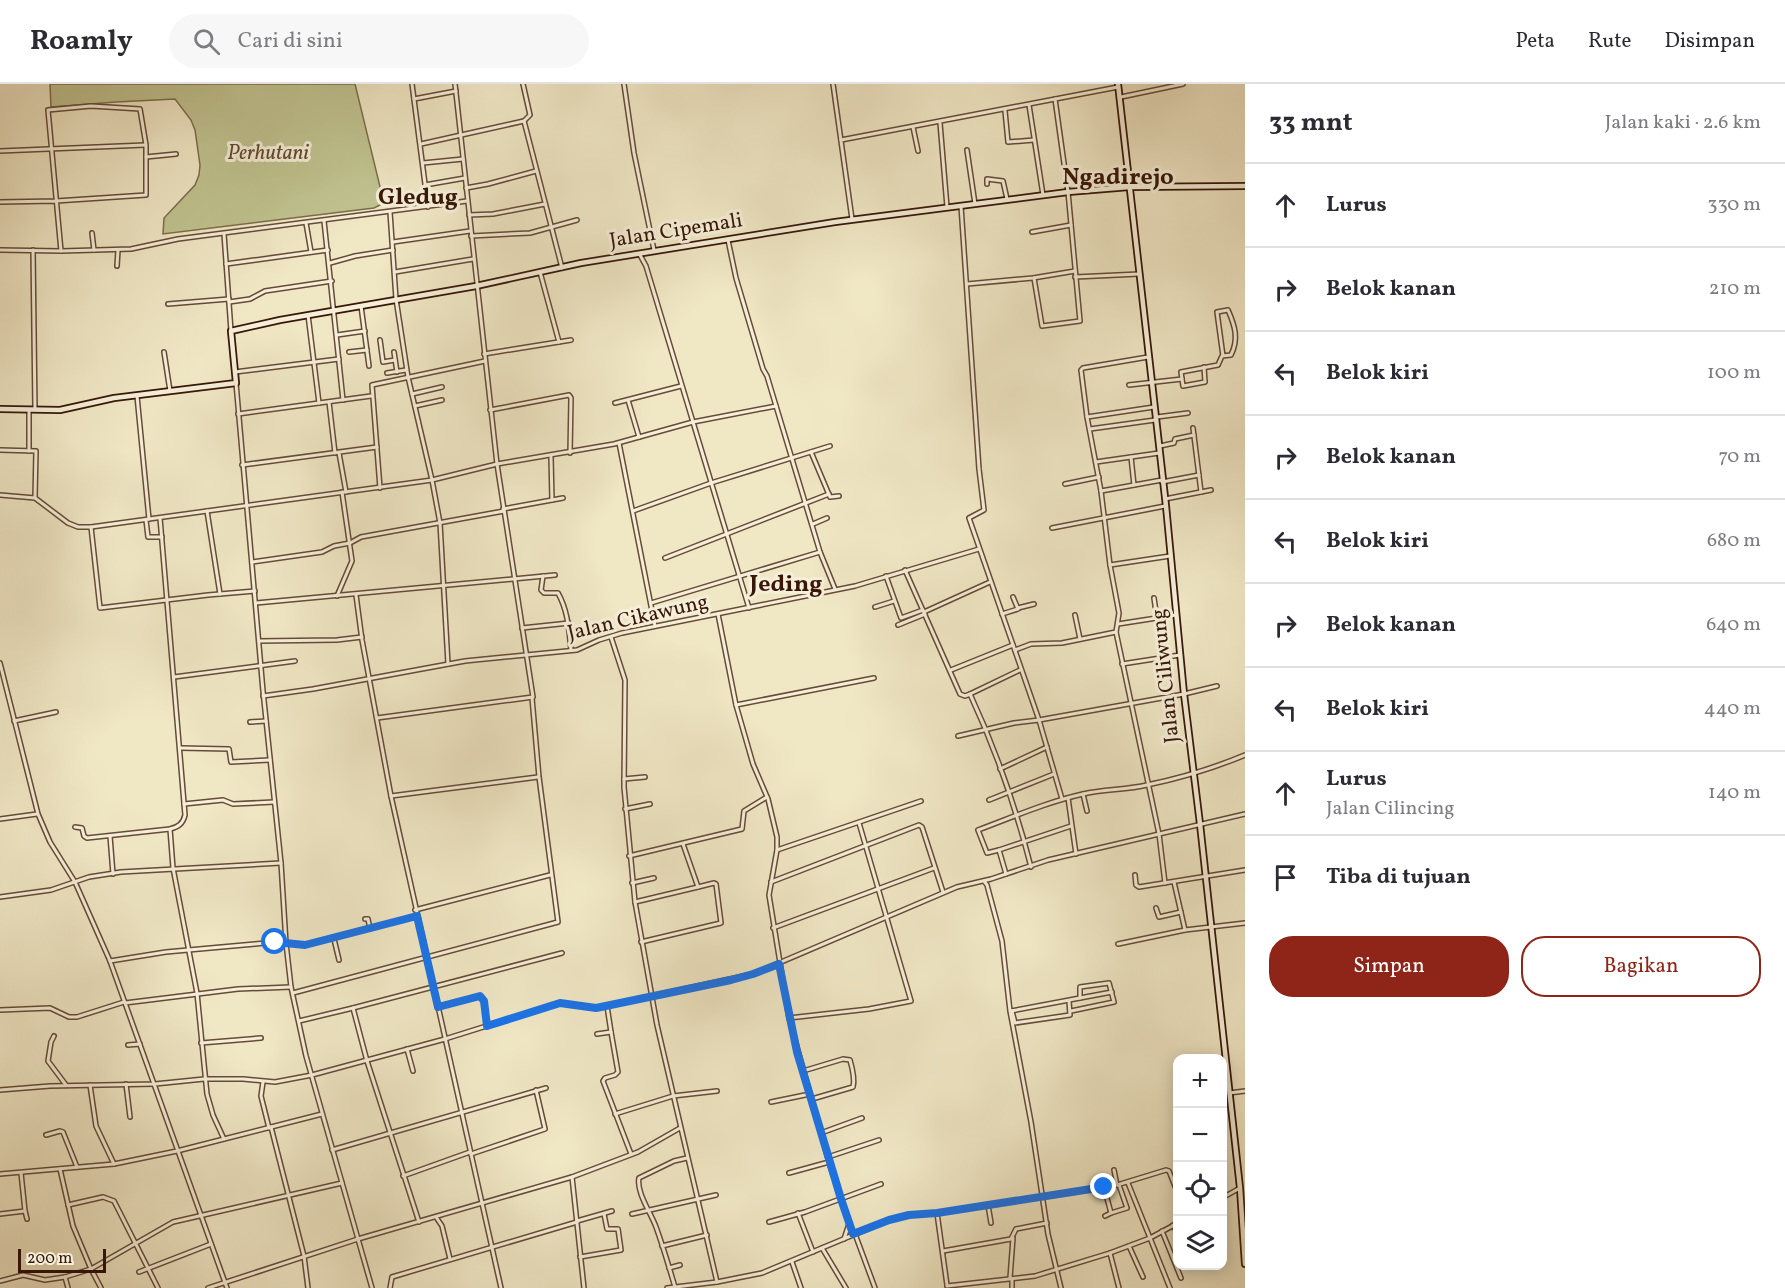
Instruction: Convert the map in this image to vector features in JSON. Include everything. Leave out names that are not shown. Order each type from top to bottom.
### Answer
[{"type":"main road","name":"Jalan Ciliwung","points":[[1118,86],[1243,1207],[1245,1264]]},
{"type":"main road","name":"Jalan Cipemali","points":[[231,331],[562,268],[852,219],[1068,192],[1129,187],[1242,186]]},
{"type":"main road","points":[[0,409],[63,410],[90,403],[236,383],[231,331]]},
{"type":"street","points":[[412,84],[428,207]]},
{"type":"street","points":[[293,993],[558,922],[550,875],[527,654],[503,510],[490,410],[455,84]]},
{"type":"street","points":[[421,144],[524,121],[530,115],[523,84]]},
{"type":"street","points":[[624,84],[651,253],[646,266]]},
{"type":"street","points":[[833,84],[852,219]]},
{"type":"street","points":[[1120,97],[1183,84]]},
{"type":"street","points":[[841,140],[940,123],[1118,86]]},
{"type":"street","points":[[414,99],[456,91]]},
{"type":"street","points":[[1034,278],[1042,326],[1078,323],[1081,320],[1068,192],[1055,99]]},
{"type":"street","points":[[1029,105],[1043,195]]},
{"type":"street","points":[[0,202],[56,201],[146,195],[146,145],[140,109],[92,106],[48,110],[51,149],[56,201],[61,251]]},
{"type":"street","points":[[1005,110],[1008,142],[1034,140]]},
{"type":"street","points":[[524,121],[562,268]]},
{"type":"street","points":[[940,123],[947,207]]},
{"type":"street","points":[[913,127],[918,152]]},
{"type":"street","points":[[0,152],[146,145]]},
{"type":"street","points":[[967,150],[975,204]]},
{"type":"street","points":[[146,157],[176,154]]},
{"type":"street","points":[[423,163],[463,159]]},
{"type":"street","points":[[466,188],[536,171]]},
{"type":"street","points":[[1084,176],[1086,191]]},
{"type":"street","points":[[425,185],[465,178]]},
{"type":"street","points":[[987,184],[987,179],[1003,181],[1007,199]]},
{"type":"street","points":[[0,249],[61,251],[131,249],[178,239],[468,201]]},
{"type":"street","points":[[469,215],[493,214],[545,204]]},
{"type":"street","points":[[961,206],[979,469],[984,510],[969,518],[1039,720],[1062,799]]},
{"type":"street","points":[[390,212],[396,299],[408,377],[440,523],[448,664]]},
{"type":"street","points":[[393,242],[470,233],[530,233],[577,220]]},
{"type":"street","points":[[324,221],[344,400]]},
{"type":"street","points":[[306,223],[311,252]]},
{"type":"street","points":[[1032,232],[1071,225]]},
{"type":"street","points":[[92,233],[94,250]]},
{"type":"street","points":[[224,234],[231,331]]},
{"type":"street","points":[[728,240],[736,278],[791,459],[820,552],[835,589]]},
{"type":"street","points":[[29,451],[32,410],[33,250]]},
{"type":"street","points":[[117,266],[118,250]]},
{"type":"street","points":[[226,264],[328,250]]},
{"type":"street","points":[[330,263],[355,256],[393,250]]},
{"type":"street","points":[[640,255],[646,266],[749,608]]},
{"type":"street","points":[[395,272],[473,260]]},
{"type":"street","points":[[967,284],[1034,278],[1075,271]]},
{"type":"street","points":[[540,272],[559,342]]},
{"type":"street","points":[[1075,277],[1139,274]]},
{"type":"street","points":[[168,304],[250,299],[265,291],[332,281]]},
{"type":"street","points":[[361,306],[369,366]]},
{"type":"street","points":[[1204,367],[1205,382],[1182,386],[1181,370],[1218,365],[1223,356],[1217,312],[1228,310],[1237,343],[1231,355],[1223,356]]},
{"type":"street","points":[[308,315],[319,404]]},
{"type":"street","points":[[337,335],[365,331]]},
{"type":"street","points":[[380,340],[383,362],[395,360]]},
{"type":"street","points":[[484,354],[571,340]]},
{"type":"street","points":[[349,352],[367,350]]},
{"type":"street","points":[[164,352],[170,391]]},
{"type":"street","points":[[394,352],[397,372]]},
{"type":"street","points":[[1148,357],[1082,368],[1087,417],[1099,477],[1110,565],[1119,614],[1116,632],[1158,834],[1165,884]]},
{"type":"street","points":[[234,372],[340,359]]},
{"type":"street","points":[[380,488],[372,384],[485,361]]},
{"type":"street","points":[[387,374],[407,370]]},
{"type":"street","points":[[1129,385],[1182,379]]},
{"type":"street","points":[[236,383],[291,987],[306,1056],[372,1288]]},
{"type":"street","points":[[615,403],[681,386]]},
{"type":"street","points":[[412,394],[442,387]]},
{"type":"street","points":[[490,410],[569,395],[571,398],[570,453]]},
{"type":"street","points":[[137,396],[148,537],[162,537]]},
{"type":"street","points":[[238,414],[372,396]]},
{"type":"street","points":[[415,406],[442,400]]},
{"type":"street","points":[[628,400],[639,437]]},
{"type":"street","points":[[329,402],[344,492],[351,564],[337,596]]},
{"type":"street","points":[[0,495],[35,498],[71,525],[91,527],[432,480],[497,464],[619,443],[693,422],[776,406]]},
{"type":"street","points":[[1087,417],[1154,407]]},
{"type":"street","points":[[1089,429],[1188,413]]},
{"type":"street","points":[[1193,428],[1201,492]]},
{"type":"street","points":[[1158,446],[1174,443],[1175,439],[1194,435]]},
{"type":"street","points":[[619,443],[655,626]]},
{"type":"street","points":[[633,511],[711,483],[830,446]]},
{"type":"street","points":[[242,465],[377,447]]},
{"type":"street","points":[[0,450],[36,452],[35,498]]},
{"type":"street","points":[[811,452],[831,498],[839,496]]},
{"type":"street","points":[[1096,462],[1159,453]]},
{"type":"street","points":[[551,456],[552,500]]},
{"type":"street","points":[[1131,456],[1134,485]]},
{"type":"street","points":[[1101,491],[1199,475]]},
{"type":"street","points":[[1065,484],[1099,477]]},
{"type":"street","points":[[1165,499],[1211,490]]},
{"type":"street","points":[[665,558],[829,494]]},
{"type":"street","points":[[252,562],[317,553],[350,543],[361,537],[563,498]]},
{"type":"street","points":[[1052,528],[1166,506]]},
{"type":"street","points":[[207,511],[220,594]]},
{"type":"street","points":[[75,827],[82,828],[86,838],[170,830],[176,828],[184,820],[160,517]]},
{"type":"street","points":[[813,524],[826,518]]},
{"type":"street","points":[[91,527],[99,608],[255,591]]},
{"type":"street","name":"Jalan Cikawung","points":[[264,696],[448,664],[581,649],[611,637],[655,626],[855,586],[979,549]]},
{"type":"street","points":[[651,603],[820,552]]},
{"type":"street","points":[[1110,565],[1170,555]]},
{"type":"street","points":[[905,570],[960,694],[965,696],[1021,670]]},
{"type":"street","points":[[256,603],[555,575]]},
{"type":"street","points":[[543,576],[541,590],[560,595],[569,622],[571,650]]},
{"type":"street","points":[[886,576],[901,619],[924,612]]},
{"type":"street","points":[[898,625],[990,582]]},
{"type":"street","points":[[356,595],[391,796],[460,1113],[501,1288]]},
{"type":"street","points":[[1013,597],[1018,609]]},
{"type":"street","points":[[1154,598],[1157,619]]},
{"type":"street","points":[[875,607],[894,601]]},
{"type":"street","points":[[1002,614],[1034,604]]},
{"type":"street","points":[[718,614],[736,705],[753,764],[767,797],[777,837],[769,895],[789,1018],[841,1199],[875,1288]]},
{"type":"street","points":[[1075,615],[1080,639]]},
{"type":"street","points":[[1118,624],[1176,615]]},
{"type":"street","points":[[522,628],[569,622]]},
{"type":"street","points":[[950,670],[1030,644],[1051,644],[1116,632]]},
{"type":"street","points":[[259,641],[337,640],[362,637]]},
{"type":"street","points":[[611,637],[625,680],[625,809],[634,902],[651,996],[717,1282]]},
{"type":"street","points":[[1122,664],[1180,655]]},
{"type":"street","points":[[174,677],[295,661]]},
{"type":"street","points":[[0,663],[38,814],[50,842],[75,882],[110,961],[227,1288]]},
{"type":"street","points":[[736,705],[874,678]]},
{"type":"street","points":[[958,736],[1217,686]]},
{"type":"street","points":[[970,694],[1010,792],[1031,867]]},
{"type":"street","points":[[377,718],[532,698]]},
{"type":"street","points":[[14,721],[56,712]]},
{"type":"street","points":[[250,722],[266,722]]},
{"type":"street","points":[[1000,769],[1047,747]]},
{"type":"street","points":[[180,748],[229,749],[231,762],[270,760]]},
{"type":"street","points":[[1071,826],[987,854],[978,830],[1062,799],[1148,785],[1193,773],[1245,755]]},
{"type":"street","points":[[989,800],[1055,773]]},
{"type":"street","points":[[391,796],[539,777]]},
{"type":"street","points":[[624,779],[645,777]]},
{"type":"street","points":[[1083,794],[1086,811]]},
{"type":"street","points":[[629,856],[742,829],[744,811],[767,797]]},
{"type":"street","points":[[1068,798],[1076,854]]},
{"type":"street","points":[[184,804],[223,800],[233,804],[275,802]]},
{"type":"street","points":[[777,850],[921,801]]},
{"type":"street","points":[[625,809],[650,804]]},
{"type":"street","points":[[0,819],[38,814]]},
{"type":"street","points":[[0,1090],[66,1085],[155,1084],[204,1079],[282,1082],[312,1076],[445,1039],[560,1003],[593,1008],[607,1006],[753,974],[943,892],[1048,860],[1245,814]]},
{"type":"street","points":[[789,1018],[910,1002],[859,823]]},
{"type":"street","points":[[771,882],[920,825],[943,892]]},
{"type":"street","points":[[170,830],[173,868],[197,993],[204,1079],[210,1106],[224,1139]]},
{"type":"street","points":[[110,836],[113,873]]},
{"type":"street","points":[[683,844],[698,887]]},
{"type":"street","points":[[999,850],[1007,874]]},
{"type":"street","points":[[0,897],[51,890],[113,873],[281,863]]},
{"type":"street","points":[[773,928],[934,868]]},
{"type":"street","points":[[1135,875],[1137,887],[1245,870]]},
{"type":"street","points":[[415,910],[550,875]]},
{"type":"street","points":[[632,883],[654,878]]},
{"type":"street","points":[[987,885],[991,879]]},
{"type":"street","points":[[982,880],[987,885],[1002,941],[1011,1011],[1047,1223],[1055,1270],[1061,1288]]},
{"type":"street","points":[[1174,882],[1185,930]]},
{"type":"street","points":[[634,902],[716,884],[721,923],[641,942]]},
{"type":"street","points":[[1156,908],[1158,916],[1181,912]]},
{"type":"street","points":[[110,961],[189,950],[275,942],[305,945],[417,916]]},
{"type":"street","points":[[365,919],[368,920],[370,929]]},
{"type":"street","points":[[1118,944],[1185,930],[1245,923]]},
{"type":"street","points":[[333,939],[339,960]]},
{"type":"street","points":[[299,1021],[562,953]]},
{"type":"street","points":[[1011,1011],[1014,1022],[1017,1023],[1070,1015],[1072,1011],[1113,1004],[1109,982],[1080,987],[1080,998]]},
{"type":"street","points":[[0,1010],[50,1008],[57,1009],[69,1017],[77,1017],[124,1002],[238,989],[291,987]]},
{"type":"street","points":[[1011,1011],[1112,992]]},
{"type":"street","points":[[438,1007],[480,996],[484,1001],[487,1026]]},
{"type":"street","points":[[1071,1001],[1072,1011]]},
{"type":"street","points":[[607,1006],[618,1070],[616,1074],[604,1078],[603,1081],[631,1154]]},
{"type":"street","points":[[353,1008],[367,1061],[419,1221]]},
{"type":"street","points":[[597,1034],[611,1032]]},
{"type":"street","points":[[54,1036],[48,1061],[66,1085]]},
{"type":"street","points":[[201,1043],[261,1038]]},
{"type":"street","points":[[128,1045],[140,1044]]},
{"type":"street","points":[[407,1049],[413,1071]]},
{"type":"street","points":[[803,1071],[843,1059],[850,1060],[852,1064],[853,1087],[812,1099]]},
{"type":"street","points":[[265,1082],[262,1103],[289,1195],[304,1256],[308,1288]]},
{"type":"street","points":[[126,1084],[130,1117]]},
{"type":"street","points":[[90,1085],[96,1126],[114,1164]]},
{"type":"street","points":[[332,1150],[546,1088]]},
{"type":"street","points":[[403,1176],[545,1129],[536,1090]]},
{"type":"street","points":[[615,1114],[673,1096],[717,1091]]},
{"type":"street","points":[[1229,1095],[1245,1091]]},
{"type":"street","points":[[771,1102],[810,1094]]},
{"type":"street","points":[[0,1174],[114,1164],[177,1151],[322,1114]]},
{"type":"street","points":[[821,1133],[862,1118]]},
{"type":"street","points":[[208,1288],[358,1239],[572,1178],[631,1154],[680,1128]]},
{"type":"street","points":[[46,1135],[63,1132],[77,1167]]},
{"type":"street","points":[[789,1173],[879,1140]]},
{"type":"street","points":[[675,1287],[649,1210],[642,1197],[639,1178],[674,1161],[687,1158]]},
{"type":"street","points":[[60,1169],[73,1226],[100,1288]]},
{"type":"street","points":[[1114,1170],[1127,1208]]},
{"type":"street","points":[[667,1288],[762,1274],[854,1234],[889,1220],[909,1215],[937,1213],[1118,1185],[1168,1170],[1173,1182]]},
{"type":"street","points":[[21,1172],[27,1219]]},
{"type":"street","points":[[572,1178],[584,1288]]},
{"type":"street","points":[[0,1281],[20,1275],[45,1280],[65,1277],[91,1269],[160,1228],[180,1220],[342,1183]]},
{"type":"street","points":[[1128,1183],[1170,1288]]},
{"type":"street","points":[[769,1222],[881,1184]]},
{"type":"street","points":[[1104,1187],[1111,1213]]},
{"type":"street","points":[[1227,1195],[1240,1188]]},
{"type":"street","points":[[632,1214],[716,1195]]},
{"type":"street","points":[[68,1205],[103,1197],[111,1199],[119,1209],[158,1288]]},
{"type":"street","points":[[988,1204],[991,1223]]},
{"type":"street","points":[[1105,1216],[1136,1204]]},
{"type":"street","points":[[0,1214],[25,1211]]},
{"type":"street","points":[[390,1288],[392,1277],[612,1211]]},
{"type":"street","points":[[937,1213],[947,1287],[1035,1276],[1129,1246],[1173,1225]]},
{"type":"street","points":[[580,1257],[621,1250],[618,1229],[607,1229],[604,1214]]},
{"type":"street","points":[[798,1214],[813,1252]]},
{"type":"street","points":[[436,1217],[442,1226],[450,1259]]},
{"type":"street","points":[[843,1239],[849,1223]]},
{"type":"street","points":[[1012,1288],[1014,1232],[1016,1229],[1047,1223]]},
{"type":"street","points":[[1162,1231],[1181,1278]]},
{"type":"street","points":[[662,1246],[707,1235]]},
{"type":"street","points":[[943,1251],[1013,1238]]},
{"type":"street","points":[[139,1272],[211,1244]]},
{"type":"street","points":[[1129,1246],[1143,1277]]},
{"type":"street","points":[[822,1248],[845,1287],[839,1288]]},
{"type":"street","points":[[1110,1253],[1119,1288]]},
{"type":"street","points":[[792,1262],[801,1288]]},
{"type":"street","points":[[669,1268],[680,1265]]},
{"type":"street","points":[[65,1277],[68,1288]]},
{"type":"green space","name":"Perhutani","points":[[50,84],[355,84],[384,203],[374,208],[163,234],[164,218],[195,185],[199,175],[200,165],[195,130],[191,120],[175,99],[51,107]]},
{"type":"district","name":"Ngadirejo","points":[[1118,178]]},
{"type":"district","name":"Gledug","points":[[418,198]]},
{"type":"district","name":"Jeding","points":[[786,585]]},
{"type":"route","points":[[275,942],[305,945],[355,934],[417,916],[438,1007],[480,996],[484,1001],[487,1026],[560,1003],[596,1008],[731,980],[779,964],[797,1052],[853,1234],[909,1215],[937,1213],[1104,1187]]}]
